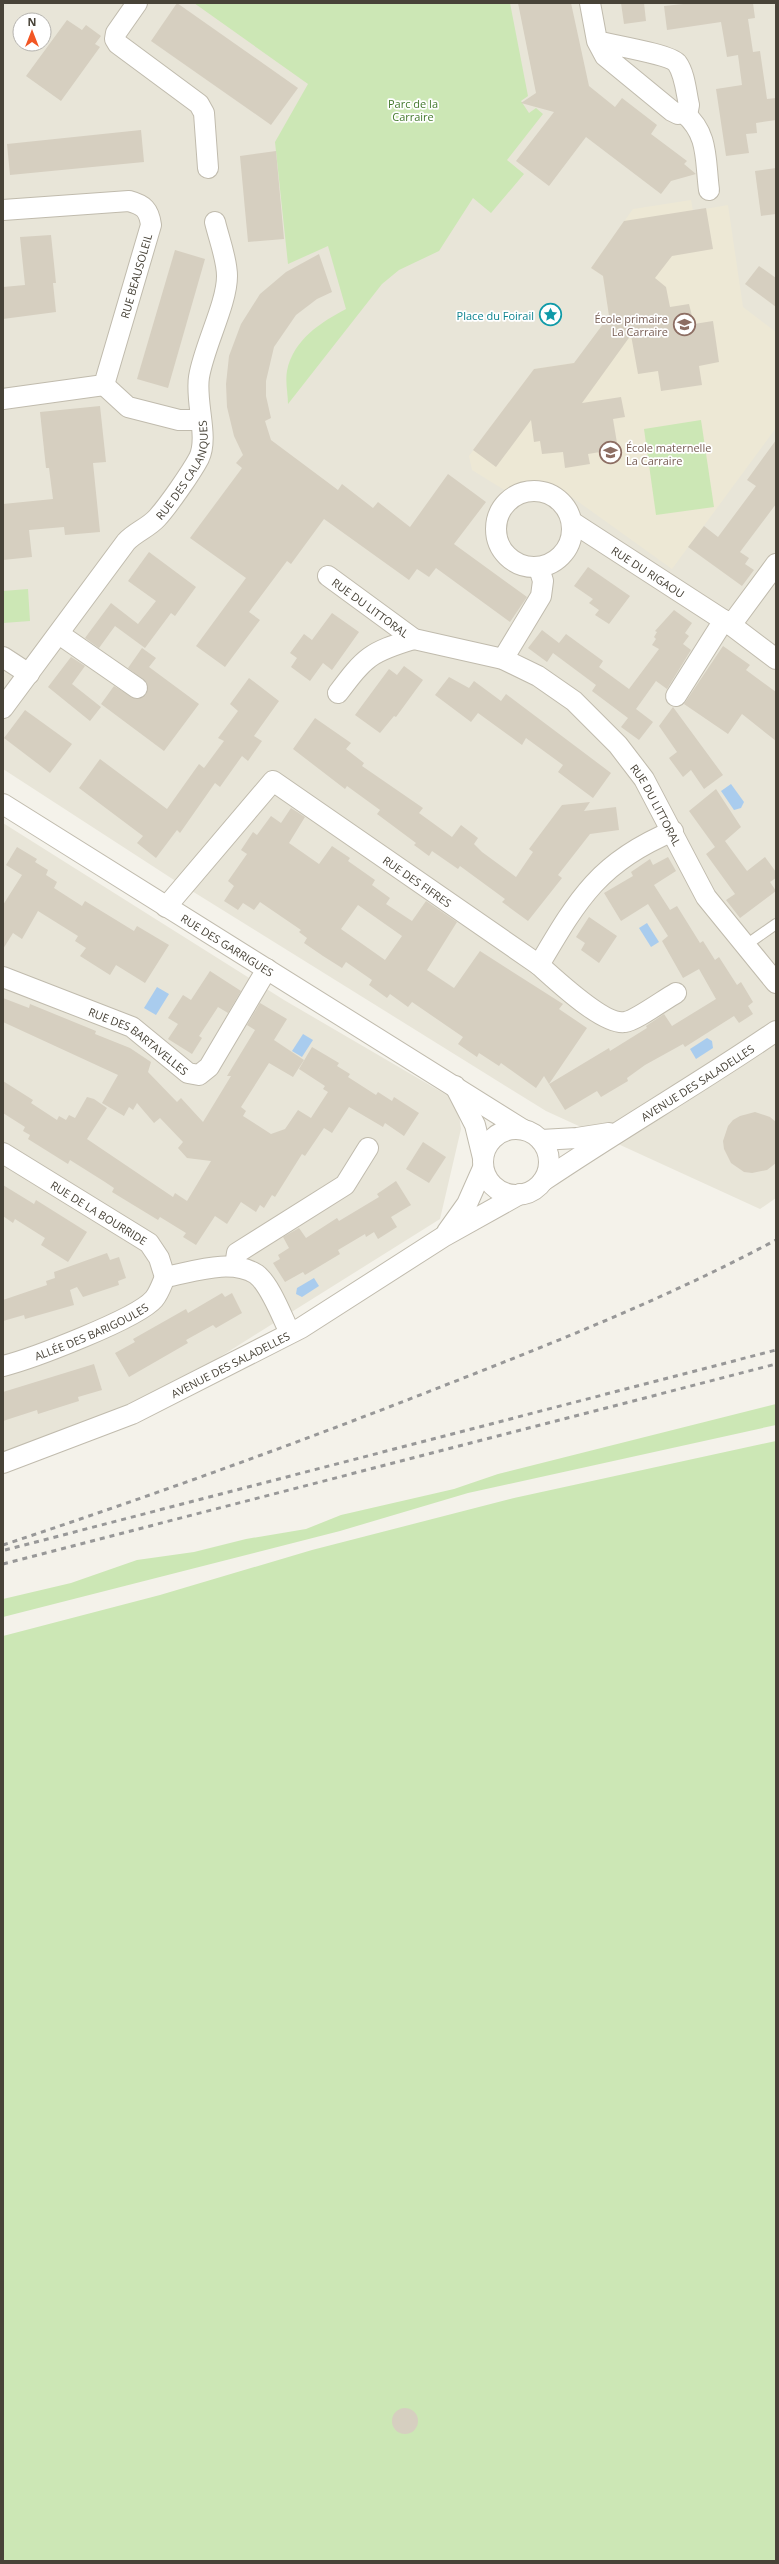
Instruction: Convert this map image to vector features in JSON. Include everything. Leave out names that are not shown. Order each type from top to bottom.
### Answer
[{"type":"street","points":[[137,3],[116,33],[115,39],[118,44],[199,104],[204,113],[208,168]]},
{"type":"street","points":[[590,3],[597,41],[605,56],[672,111],[678,114],[684,114],[695,122],[702,133],[709,190]]},
{"type":"street","points":[[597,41],[665,57],[676,62],[681,70],[689,105],[684,114]]},
{"type":"street","name":"RUE BEAUSOLEIL","points":[[3,210],[128,201],[142,205],[149,214],[151,226],[104,386]]},
{"type":"street","name":"RUE DES CALANQUES","points":[[3,708],[126,542],[135,532],[157,518],[199,458],[203,440],[197,400],[199,378],[227,279],[216,222]]},
{"type":"street","points":[[3,399],[104,386],[128,407],[180,420],[200,420]]},
{"type":"street","points":[[536,491],[549,494],[560,500],[568,510],[572,522],[572,535],[569,547],[561,557],[551,564],[539,568],[526,567],[515,562],[505,554],[499,543],[496,531],[498,519],[503,507],[512,498],[523,492],[536,491]]},
{"type":"street","name":"RUE DU RIGAOU","points":[[572,522],[728,623],[776,659]]},
{"type":"street","points":[[676,696],[728,623],[776,564]]},
{"type":"street","points":[[503,659],[541,596],[543,581],[539,568]]},
{"type":"street","name":"RUE DU LITTORAL","points":[[328,576],[414,640],[503,659],[538,676],[574,701],[618,745],[644,779],[673,831],[706,897],[776,983]]},
{"type":"street","points":[[59,634],[137,688]]},
{"type":"street","name":"RUE DU LITTORAL","points":[[338,693],[362,662],[384,648],[414,640]]},
{"type":"street","points":[[3,657],[29,674]]},
{"type":"street","name":"RUE DES FIFRES","points":[[166,907],[273,780],[539,964]]},
{"type":"street","name":"RUE DES GARRIGUES","points":[[3,804],[166,907],[454,1084],[522,1129]]},
{"type":"street","points":[[673,831],[647,842],[615,862],[590,886],[564,922],[539,964],[564,989],[614,1023],[626,1022],[676,993]]},
{"type":"street","name":"RUE DES BARTAVELLES","points":[[3,977],[132,1027],[188,1073],[199,1075],[209,1067],[267,969]]},
{"type":"street","name":"AVENUE DES SALADELLES","points":[[543,1181],[616,1131],[736,1059],[776,1032]]},
{"type":"street","points":[[454,1084],[475,1125],[483,1163],[494,1187],[503,1192],[520,1194],[535,1189],[543,1181],[548,1171],[549,1160],[547,1149],[541,1140],[533,1133],[522,1129],[501,1132],[486,1147],[483,1163]]},
{"type":"street","name":"AVENUE DES SALADELLES","points":[[541,1140],[577,1138],[616,1131]]},
{"type":"street","points":[[235,1266],[237,1253],[345,1185],[368,1148]]},
{"type":"street","name":"RUE DE LA BOURRIDE","points":[[3,1153],[149,1243],[159,1258],[165,1277]]},
{"type":"street","name":"AVENUE DES SALADELLES","points":[[443,1237],[467,1204],[483,1163]]},
{"type":"street","name":"AVENUE DES SALADELLES","points":[[3,1463],[132,1414],[290,1333],[443,1237],[520,1194]]},
{"type":"street","points":[[165,1277],[207,1269],[235,1266],[256,1275],[274,1298],[290,1333]]},
{"type":"street","name":"ALLÉE DES BARIGOULES","points":[[3,1366],[25,1360],[132,1315],[154,1299],[165,1277]]},
{"type":"lane","points":[[746,945],[776,924]]},
{"type":"shaded area","points":[[3,3],[776,3],[776,1198],[760,1209],[546,1111],[171,878],[3,769]]},
{"type":"shaded area","points":[[691,200],[693,211],[728,205],[743,307],[776,332],[776,428],[672,569],[555,485],[532,482],[506,491],[472,470],[469,456],[534,369],[574,363],[593,342],[609,316],[603,276],[591,268],[633,209]]},
{"type":"shaded area","points":[[3,823],[284,1000],[457,1101],[461,1129],[440,1219],[207,1365],[135,1401],[82,1424],[3,1452]]},
{"type":"green space","name":"Parc de la Carraire","points":[[194,3],[510,3],[528,96],[521,101],[529,113],[536,108],[543,114],[507,160],[524,174],[491,213],[473,198],[439,251],[399,270],[382,284],[288,404],[286,375],[290,360],[295,350],[309,333],[346,309],[328,246],[288,264],[275,142],[308,84]]},
{"type":"green space","points":[[701,420],[714,507],[656,515],[644,429]]},
{"type":"green space","points":[[28,589],[30,621],[3,623],[3,591]]},
{"type":"green space","points":[[776,1404],[776,1425],[468,1493],[340,1531],[3,1617],[3,1599],[71,1583],[137,1560],[194,1552],[246,1539],[306,1529],[341,1515],[454,1489],[498,1474]]},
{"type":"green space","points":[[776,1441],[776,2561],[3,2561],[3,1636],[160,1595],[312,1550],[514,1498]]},
{"type":"water","points":[[731,784],[744,802],[741,808],[734,810],[721,791]]},
{"type":"water","points":[[647,923],[659,942],[651,947],[639,928]]},
{"type":"water","points":[[157,987],[169,994],[156,1015],[144,1008]]},
{"type":"water","points":[[303,1034],[313,1040],[302,1057],[292,1051]]},
{"type":"water","points":[[707,1038],[712,1041],[713,1048],[696,1059],[690,1049]]},
{"type":"water","points":[[314,1278],[319,1286],[302,1297],[296,1294],[297,1288]]},
{"type":"building","points":[[177,3],[298,88],[271,125],[151,41]]},
{"type":"building","points":[[518,3],[571,3],[589,86],[615,107],[622,98],[657,125],[651,134],[687,161],[684,164],[696,174],[671,181],[661,194],[586,137],[549,186],[516,161],[554,112],[521,103],[536,93]]},
{"type":"building","points":[[621,3],[644,3],[646,21],[624,24]]},
{"type":"building","points":[[693,3],[753,3],[755,18],[748,19],[753,52],[760,51],[767,99],[776,98],[776,120],[756,123],[757,133],[746,134],[749,153],[726,156],[716,89],[742,85],[738,55],[727,57],[721,22],[667,30],[664,6]]},
{"type":"building","points":[[67,20],[82,30],[86,25],[101,36],[95,44],[100,47],[61,101],[26,76],[44,52],[52,52],[52,40]]},
{"type":"building","points":[[141,130],[144,162],[10,175],[7,144]]},
{"type":"building","points":[[276,151],[284,239],[248,242],[240,156]]},
{"type":"building","points":[[776,168],[776,214],[761,216],[755,171]]},
{"type":"building","points":[[706,208],[713,249],[672,256],[655,278],[666,287],[670,307],[689,304],[694,324],[713,321],[719,362],[699,366],[702,385],[661,391],[658,371],[638,374],[631,335],[582,403],[621,397],[625,417],[613,419],[618,449],[588,454],[590,464],[565,468],[563,452],[542,454],[540,441],[534,442],[531,420],[496,467],[473,450],[534,369],[574,363],[609,316],[603,276],[591,268],[624,221]]},
{"type":"building","points":[[51,235],[56,283],[53,283],[56,312],[3,319],[3,287],[25,285],[20,237]]},
{"type":"building","points":[[175,250],[205,259],[168,388],[137,379]]},
{"type":"building","points":[[319,254],[332,292],[317,299],[296,315],[274,347],[266,381],[266,396],[271,418],[265,421],[271,440],[338,490],[342,484],[373,508],[378,502],[410,527],[448,474],[486,502],[454,544],[527,597],[510,622],[436,568],[429,577],[417,569],[409,580],[324,519],[291,564],[287,561],[249,612],[260,620],[225,667],[196,646],[246,578],[190,538],[242,468],[236,463],[243,455],[234,436],[227,407],[226,384],[229,356],[241,324],[260,294],[286,272]]},
{"type":"building","points":[[759,266],[776,278],[776,307],[745,284]]},
{"type":"building","points":[[100,406],[106,462],[93,463],[100,532],[65,535],[64,527],[29,530],[32,557],[3,560],[3,504],[53,499],[49,468],[46,468],[40,412]]},
{"type":"building","points":[[776,440],[776,504],[740,552],[749,558],[745,564],[754,570],[742,586],[688,547],[704,526],[718,537],[756,486],[747,480]]},
{"type":"building","points":[[149,552],[196,587],[175,616],[171,613],[145,648],[115,626],[99,648],[85,638],[111,603],[138,624],[156,601],[128,581]]},
{"type":"building","points":[[588,567],[630,596],[609,624],[595,615],[599,610],[589,603],[593,599],[574,586]]},
{"type":"building","points":[[674,610],[692,623],[685,633],[689,636],[683,644],[691,650],[667,689],[656,681],[636,709],[653,722],[639,740],[621,727],[628,718],[592,691],[596,685],[553,653],[547,662],[528,648],[542,630],[559,643],[566,634],[603,661],[599,667],[629,689],[659,649],[652,645],[656,639],[654,637],[657,632],[655,631]]},
{"type":"building","points":[[332,613],[359,632],[332,670],[323,663],[310,681],[291,667],[297,658],[290,653],[304,634],[312,640]]},
{"type":"building","points":[[723,646],[750,665],[746,670],[776,692],[776,741],[742,714],[728,734],[684,704]]},
{"type":"building","points":[[142,648],[156,658],[149,667],[199,704],[164,751],[101,704],[114,686],[136,699],[146,695],[147,683],[128,668]]},
{"type":"building","points":[[71,657],[85,666],[72,684],[101,707],[90,721],[48,687]]},
{"type":"building","points":[[404,666],[423,680],[396,717],[394,716],[380,733],[355,715],[389,669],[397,675]]},
{"type":"building","points":[[449,677],[469,688],[474,681],[501,701],[506,694],[611,773],[593,798],[558,772],[563,765],[526,738],[522,745],[478,713],[471,722],[435,695]]},
{"type":"building","points":[[249,678],[279,701],[254,736],[262,741],[248,761],[242,756],[220,787],[215,783],[180,833],[177,830],[156,858],[137,843],[143,836],[79,788],[100,759],[167,809],[199,764],[204,768],[224,741],[218,738],[238,711],[230,704]]},
{"type":"building","points":[[673,707],[723,775],[704,789],[691,770],[683,777],[669,758],[677,752],[659,726]]},
{"type":"building","points":[[25,710],[72,744],[50,773],[4,738]]},
{"type":"building","points":[[315,718],[351,743],[346,749],[364,763],[362,766],[423,808],[419,813],[452,837],[461,825],[478,838],[474,844],[482,852],[516,877],[533,852],[529,849],[562,805],[590,802],[584,811],[616,807],[619,830],[590,834],[558,875],[562,878],[528,921],[502,902],[505,899],[460,866],[458,869],[432,851],[429,856],[414,845],[416,843],[377,814],[380,810],[347,786],[345,789],[293,749]]},
{"type":"building","points":[[716,789],[741,827],[725,841],[747,871],[765,857],[776,872],[776,878],[770,882],[776,891],[740,918],[726,900],[735,894],[706,854],[715,847],[689,811]]},
{"type":"building","points":[[291,808],[305,817],[289,843],[319,864],[332,846],[350,858],[348,861],[375,880],[372,885],[390,898],[386,904],[412,921],[426,901],[457,922],[427,970],[454,988],[480,951],[563,1004],[559,1009],[587,1028],[549,1084],[544,1076],[536,1088],[501,1063],[499,1066],[479,1053],[477,1057],[458,1044],[463,1037],[412,1002],[408,1007],[390,994],[387,998],[369,985],[372,980],[346,962],[342,968],[323,956],[304,943],[307,938],[299,932],[301,930],[260,902],[254,910],[243,903],[238,910],[224,901],[234,886],[228,881],[247,854],[241,850],[253,832],[257,835],[271,816],[281,823]],"holes":[[[358,905],[402,936],[385,960],[341,929]]]},
{"type":"building","points":[[17,847],[37,859],[35,862],[48,870],[46,875],[57,882],[54,888],[82,906],[85,901],[134,931],[137,926],[169,945],[145,983],[116,965],[110,975],[80,956],[86,948],[75,941],[78,936],[38,911],[22,939],[13,933],[3,949],[3,905],[22,875],[6,865]]},
{"type":"building","points":[[668,857],[676,871],[654,885],[670,910],[677,906],[700,943],[703,941],[715,960],[719,957],[737,985],[741,982],[753,1002],[748,1006],[753,1014],[739,1023],[734,1016],[685,1047],[683,1044],[645,1065],[627,1078],[628,1081],[601,1097],[597,1091],[565,1110],[549,1084],[609,1048],[610,1051],[647,1028],[646,1026],[664,1014],[672,1026],[716,999],[699,969],[683,978],[662,941],[668,936],[648,904],[621,921],[604,893],[633,876],[631,872],[650,859],[653,865]]},
{"type":"building","points":[[589,917],[617,936],[599,963],[581,950],[585,943],[576,937]]},
{"type":"building","points":[[210,971],[241,991],[228,1013],[218,1007],[199,1036],[202,1038],[192,1054],[168,1039],[178,1024],[168,1018],[183,995],[191,1000]]},
{"type":"building","points":[[3,998],[29,1008],[30,1004],[96,1031],[95,1034],[130,1048],[151,1062],[148,1072],[177,1102],[181,1098],[203,1122],[231,1076],[227,1076],[255,1030],[247,1025],[260,1003],[287,1019],[274,1040],[304,1060],[293,1077],[269,1063],[241,1107],[246,1111],[243,1116],[271,1134],[285,1129],[298,1110],[311,1118],[328,1092],[323,1089],[325,1086],[299,1069],[312,1047],[339,1063],[337,1066],[350,1074],[348,1077],[376,1095],[378,1092],[392,1101],[394,1097],[419,1113],[404,1136],[385,1123],[383,1127],[349,1107],[332,1133],[324,1128],[305,1156],[302,1154],[275,1197],[272,1195],[264,1208],[260,1205],[256,1212],[241,1202],[227,1224],[215,1216],[196,1245],[183,1237],[186,1233],[160,1217],[158,1220],[112,1192],[114,1188],[70,1160],[68,1164],[28,1139],[30,1135],[23,1131],[25,1127],[3,1113],[3,1081],[33,1100],[31,1103],[57,1120],[59,1116],[66,1120],[69,1115],[75,1118],[87,1097],[94,1099],[107,1108],[87,1139],[173,1197],[175,1193],[187,1201],[211,1161],[187,1158],[178,1148],[183,1142],[160,1118],[154,1123],[137,1103],[133,1110],[129,1107],[124,1116],[102,1103],[118,1075],[3,1022]]},
{"type":"building","points":[[755,1112],[770,1117],[776,1122],[776,1163],[767,1170],[752,1173],[744,1172],[731,1163],[724,1149],[723,1141],[728,1126],[733,1120],[740,1116]]},
{"type":"building","points":[[423,1142],[446,1157],[429,1183],[406,1169]]},
{"type":"building","points":[[396,1181],[411,1205],[391,1217],[397,1227],[378,1239],[374,1232],[366,1237],[365,1234],[338,1250],[340,1254],[305,1275],[303,1272],[285,1282],[273,1263],[280,1259],[278,1255],[289,1248],[283,1237],[299,1228],[306,1238],[337,1218],[339,1221],[379,1197],[377,1194]]},
{"type":"building","points":[[3,1185],[34,1204],[36,1200],[87,1232],[68,1262],[41,1245],[45,1238],[15,1219],[13,1223],[3,1216]]},
{"type":"building","points":[[107,1253],[110,1260],[119,1257],[126,1278],[118,1281],[119,1285],[83,1297],[77,1287],[70,1290],[74,1305],[25,1319],[24,1315],[3,1321],[3,1300],[47,1285],[46,1281],[55,1278],[54,1272]]},
{"type":"building","points":[[222,1293],[225,1297],[232,1293],[242,1313],[216,1328],[213,1325],[186,1340],[188,1343],[129,1377],[115,1353],[135,1342],[133,1339],[186,1309],[188,1313]]},
{"type":"building","points":[[94,1364],[102,1390],[78,1397],[79,1401],[38,1414],[37,1410],[3,1421],[3,1392]]},
{"type":"building","points":[[405,2408],[414,2412],[418,2421],[414,2430],[405,2434],[396,2430],[392,2421],[396,2412]]},
{"type":"railway","points":[[3,1545],[114,1508],[334,1428],[485,1369],[653,1300],[695,1281],[776,1240]]},
{"type":"railway","points":[[5,1550],[776,1350]]},
{"type":"railway","points":[[3,1564],[776,1364]]},
{"type":"place","name":"Place du Foirail","points":[[550,315]]},
{"type":"place","name":"École primaire La Carraire","points":[[684,324]]},
{"type":"place","name":"École maternelle La Carraire","points":[[611,453]]}]
